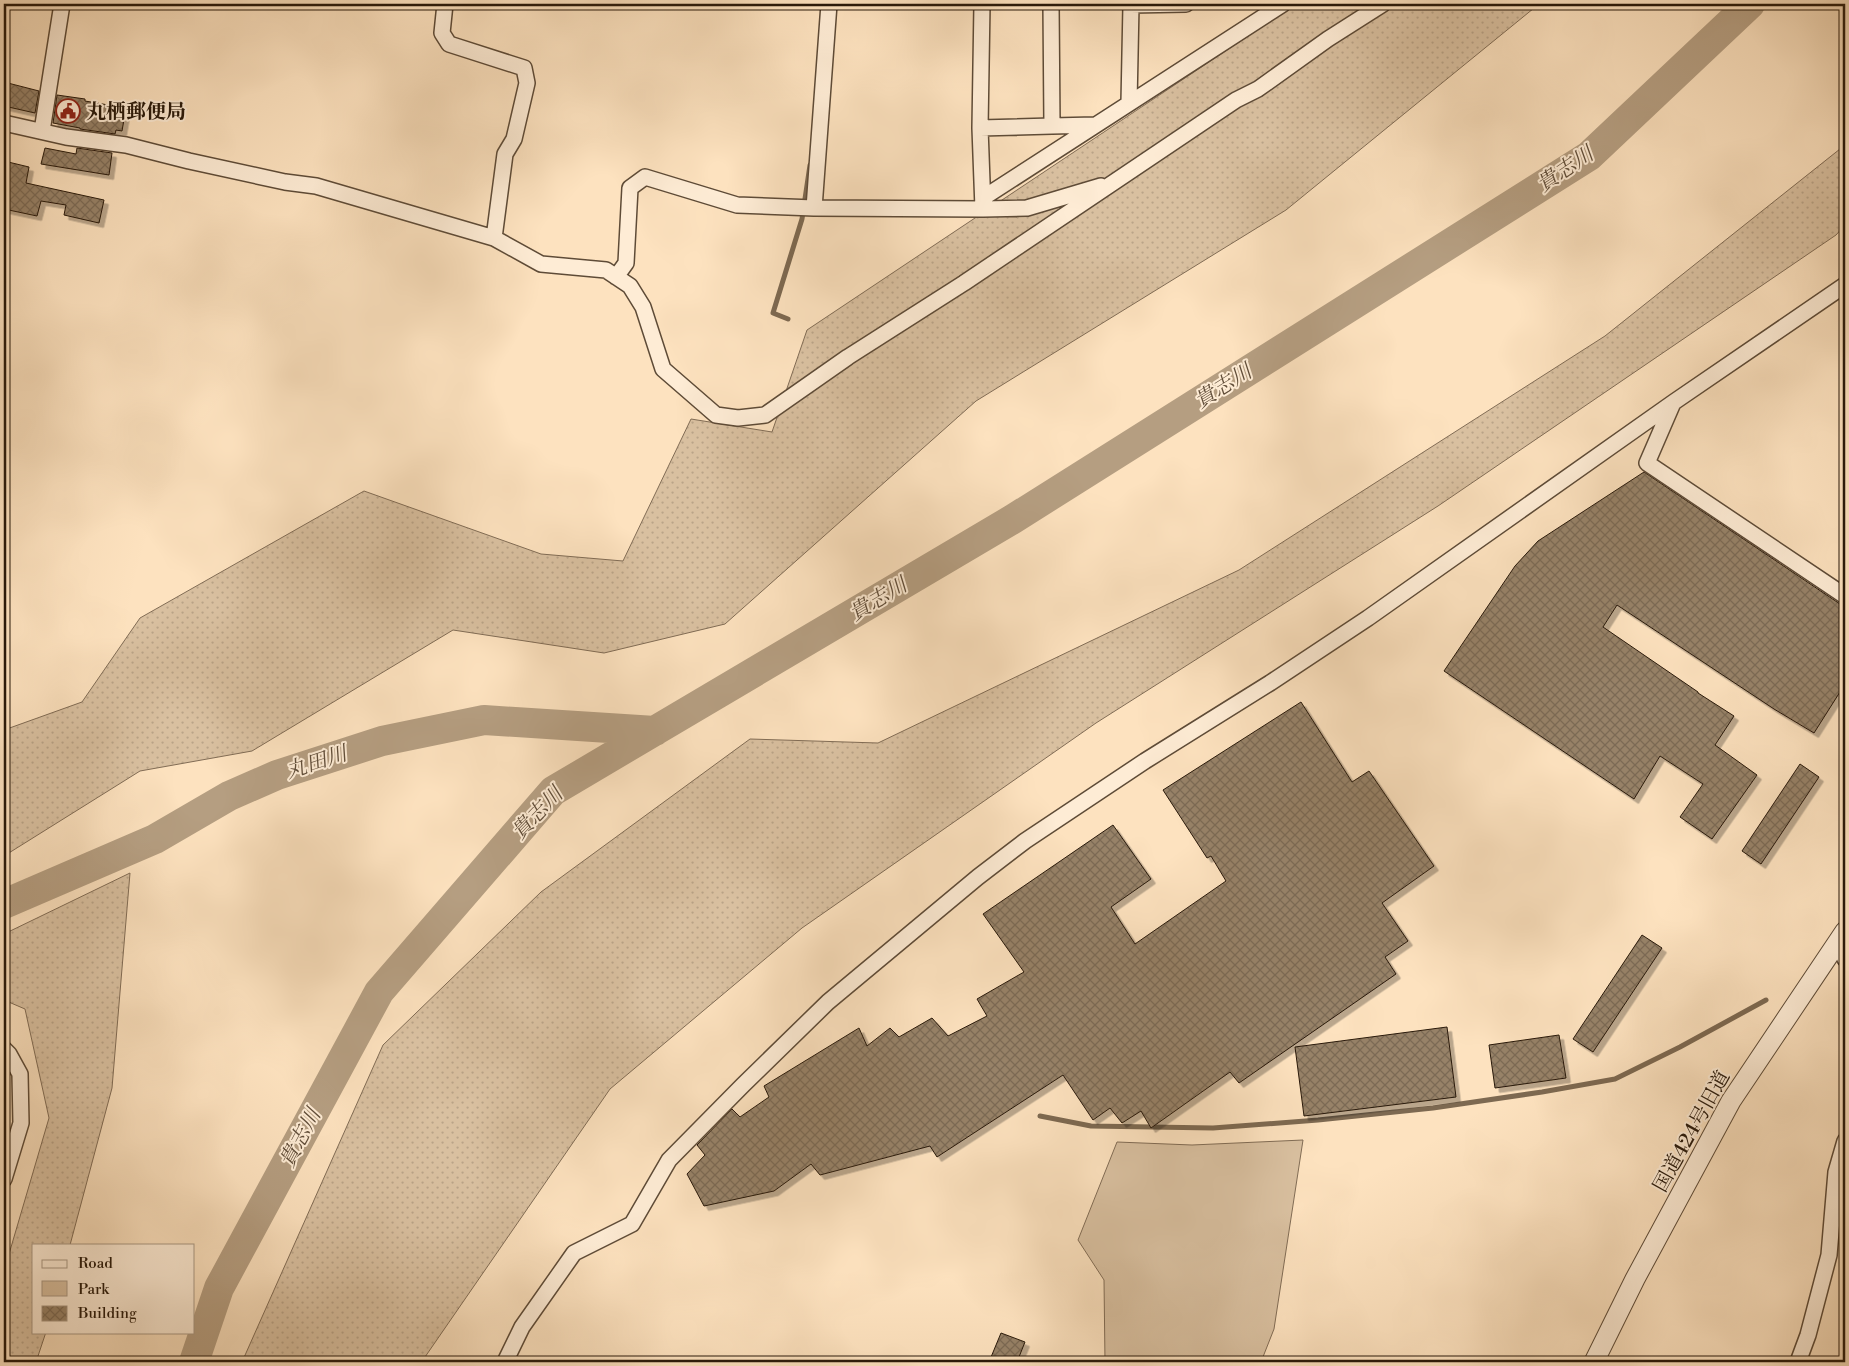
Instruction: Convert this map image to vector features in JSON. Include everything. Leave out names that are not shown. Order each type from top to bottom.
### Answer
[{"type":"street","points":[[42,131],[62,4]]},
{"type":"street","points":[[445,4],[442,33],[449,44],[524,68],[526,83],[514,140],[505,154],[494,238]]},
{"type":"street","points":[[814,208],[828,4]]},
{"type":"street","points":[[982,4],[980,128],[983,203]]},
{"type":"street","points":[[1051,4],[1052,126]]},
{"type":"street","points":[[1129,103],[1131,5],[1186,4]]},
{"type":"street","points":[[983,203],[1129,103],[1283,4]]},
{"type":"street","points":[[4,123],[66,137],[126,144],[198,163],[285,182],[316,186],[494,238],[542,264],[606,270],[630,286],[643,307],[663,369],[716,415],[738,418],[766,415],[848,357],[964,283],[1236,100],[1258,89],[1328,39],[1383,4]]},
{"type":"street","points":[[980,128],[1096,125]]},
{"type":"street","points":[[616,277],[626,262],[630,188],[645,177],[737,205],[814,208],[983,203],[1026,208],[1096,186],[1109,185]]},
{"type":"street","points":[[505,1362],[522,1327],[574,1253],[632,1224],[669,1160],[742,1086],[828,1002],[978,877],[1025,841],[1145,761],[1270,683],[1368,618],[1674,402],[1845,285]]},
{"type":"street","points":[[1674,402],[1647,463],[1845,596]]},
{"type":"street","points":[[1843,940],[1845,960]]},
{"type":"street","name":"国道424号旧道","points":[[1594,1362],[1635,1279],[1731,1101],[1843,940]]},
{"type":"street","points":[[4,1049],[9,1054],[20,1074],[21,1123],[4,1179]]},
{"type":"street","points":[[1798,1362],[1808,1335],[1829,1255],[1836,1172],[1845,1141]]},
{"type":"green space","points":[[1296,4],[1539,4],[1286,210],[976,401],[725,624],[604,653],[453,630],[252,751],[140,771],[4,856],[4,730],[82,702],[140,618],[364,491],[541,554],[623,561],[691,419],[772,432],[807,330]]},
{"type":"green space","points":[[1845,145],[1845,225],[1836,235],[1438,506],[1096,723],[802,928],[610,1089],[423,1362],[242,1362],[383,1045],[541,892],[750,739],[878,743],[1239,570],[1605,336]]},
{"type":"green space","points":[[130,873],[112,1088],[70,1244],[32,1244],[32,1334],[45,1334],[36,1362],[4,1362],[4,1271],[49,1118],[25,1009],[4,1000],[4,934]]},
{"type":"green space","points":[[1303,1140],[1274,1329],[1261,1362],[1105,1362],[1104,1280],[1078,1240],[1117,1142],[1192,1145]]},
{"type":"building","points":[[4,82],[39,91],[35,113],[4,106]]},
{"type":"building","points":[[57,95],[126,108],[122,131],[116,130],[115,134],[53,123]]},
{"type":"building","points":[[45,148],[76,154],[77,148],[112,153],[109,175],[41,164]]},
{"type":"building","points":[[4,161],[29,167],[26,183],[104,200],[99,223],[64,215],[66,205],[41,201],[37,216],[4,209]]},
{"type":"building","points":[[1644,472],[1840,604],[1845,605],[1845,684],[1814,733],[1774,709],[1617,605],[1603,627],[1734,716],[1715,745],[1757,775],[1712,839],[1680,817],[1703,784],[1660,756],[1634,799],[1444,671],[1515,566],[1538,541]]},
{"type":"building","points":[[1301,702],[1352,782],[1369,771],[1434,866],[1382,903],[1408,941],[1385,957],[1396,974],[1239,1083],[1230,1072],[1151,1128],[1141,1111],[1122,1123],[1110,1108],[1093,1120],[1063,1075],[937,1157],[930,1146],[820,1175],[811,1164],[774,1191],[704,1206],[687,1174],[705,1155],[697,1145],[732,1109],[740,1117],[769,1097],[764,1086],[859,1028],[867,1046],[890,1028],[899,1037],[932,1018],[948,1036],[987,1016],[977,999],[1024,972],[983,914],[1113,825],[1151,879],[1111,907],[1135,944],[1226,881],[1211,856],[1207,858],[1163,790]]},
{"type":"building","points":[[1800,764],[1819,777],[1761,864],[1742,851]]},
{"type":"building","points":[[1642,935],[1662,948],[1593,1052],[1573,1039]]},
{"type":"building","points":[[1447,1027],[1456,1097],[1304,1116],[1295,1047]]},
{"type":"building","points":[[1559,1035],[1566,1078],[1495,1088],[1489,1045]]},
{"type":"building","points":[[1001,1333],[1025,1342],[1017,1362],[989,1362]]},
{"type":"waterway","name":"貴志川","points":[[194,1362],[219,1288],[379,992],[553,791],[1013,519],[1589,156],[1750,4]]},
{"type":"waterway","points":[[788,319],[773,313],[802,219],[810,165]]},
{"type":"waterway","name":"丸田川","points":[[4,904],[155,839],[229,796],[277,775],[382,741],[484,720],[655,731]]},
{"type":"waterway","points":[[1040,1116],[1091,1126],[1213,1128],[1318,1120],[1433,1108],[1542,1092],[1615,1079],[1680,1047],[1766,1000]]},
{"type":"waterway","points":[[197,1354],[217,1362]]},
{"type":"place","name":"丸栖郵便局","points":[[68,111]]}]
